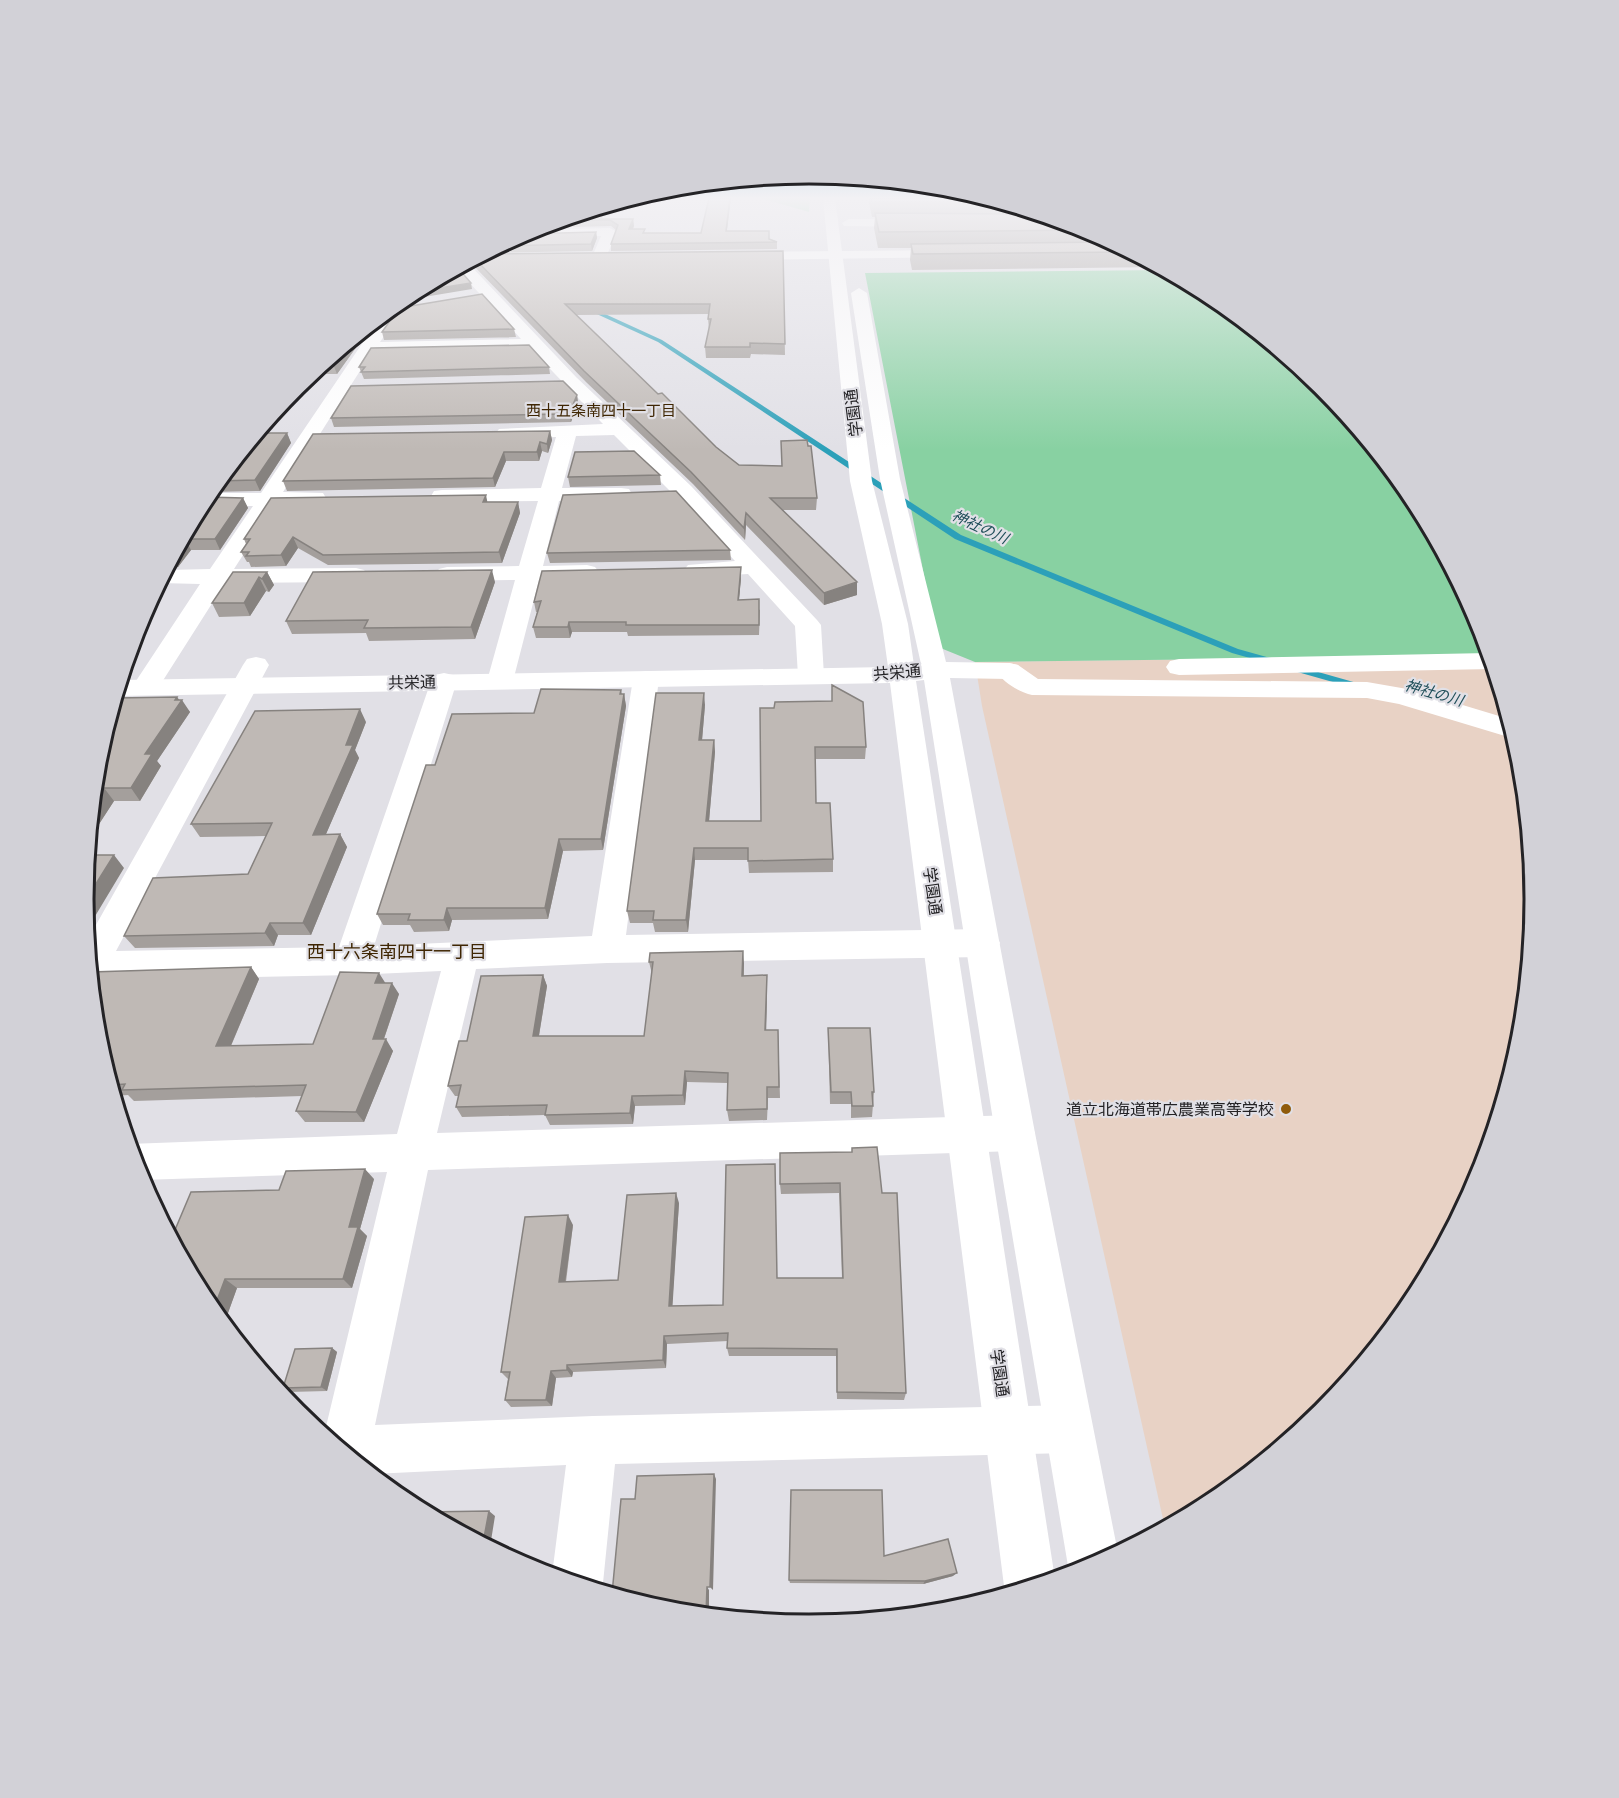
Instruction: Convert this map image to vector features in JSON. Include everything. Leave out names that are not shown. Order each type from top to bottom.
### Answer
[{"type":"street","points":[[477,282],[536,344],[560,382],[618,429],[683,491],[808,625],[810,666]]},
{"type":"street","name":"学園通","points":[[846,282],[861,481],[895,624],[912,667],[983,943],[1015,1133],[1092,1556]]},
{"type":"street","name":"学園通","points":[[850,282],[891,479],[940,943],[1029,1579]]},
{"type":"street","points":[[465,298],[488,294]]},
{"type":"street","points":[[140,680],[217,576],[269,499],[298,436],[342,387],[367,347],[387,322]]},
{"type":"street","points":[[367,347],[536,344]]},
{"type":"street","points":[[342,387],[365,386]]},
{"type":"street","points":[[484,434],[618,429]]},
{"type":"street","points":[[502,670],[567,432]]},
{"type":"street","points":[[298,436],[332,436]]},
{"type":"street","points":[[658,494],[683,491]]},
{"type":"street","points":[[421,496],[636,494]]},
{"type":"street","points":[[217,500],[339,498]]},
{"type":"street","points":[[669,571],[753,567]]},
{"type":"street","points":[[420,574],[610,572]]},
{"type":"street","points":[[171,577],[384,574]]},
{"type":"street","name":"共栄通","points":[[140,680],[250,675],[502,670],[810,666],[1009,670],[1484,661]]},
{"type":"street","name":"共栄通","points":[[250,675],[444,681],[502,670],[645,679],[810,666]]},
{"type":"street","points":[[1009,670],[1032,687],[1366,690],[1403,696],[1503,727]]},
{"type":"street","points":[[97,955],[250,675]]},
{"type":"street","points":[[607,949],[645,679]]},
{"type":"street","points":[[352,961],[444,681]]},
{"type":"street","points":[[98,966],[352,961],[607,949],[983,943]]},
{"type":"street","points":[[346,1443],[412,1153],[462,956]]},
{"type":"street","points":[[144,1161],[1015,1133]]},
{"type":"street","points":[[354,1450],[593,1440],[1069,1429]]},
{"type":"street","points":[[578,1575],[593,1440]]},
{"type":"shaded area","name":"道立北海道帯広農業高等学校","points":[[1482,656],[1511,760],[1523,852],[1523,946],[1518,992],[1511,1038],[1487,1129],[1451,1215],[1429,1257],[1377,1334],[1315,1405],[1245,1466],[1207,1494],[1163,1520],[982,706],[975,662]]},
{"type":"green space","points":[[867,282],[1170,282],[1207,304],[1281,361],[1315,393],[1377,464],[1429,542],[1451,583],[1482,656],[975,662],[938,647]]},
{"type":"building","points":[[449,282],[471,283],[438,288]]},
{"type":"building","points":[[497,282],[784,282],[785,344],[750,343],[750,347],[705,347],[711,319],[708,319],[710,304],[565,304],[658,394],[662,393],[716,447],[739,465],[782,466],[781,441],[807,440],[808,446],[811,446],[817,498],[770,498],[857,582],[824,593],[746,513],[744,528],[691,472],[584,371]]},
{"type":"building","points":[[482,294],[514,329],[382,332],[391,320],[409,306]]},
{"type":"building","points":[[529,345],[549,367],[361,372],[365,367],[359,367],[371,348]]},
{"type":"building","points":[[563,381],[577,395],[569,414],[331,418],[351,386]]},
{"type":"building","points":[[550,431],[547,444],[540,442],[537,452],[504,452],[493,478],[283,481],[313,434]]},
{"type":"building","points":[[268,433],[287,433],[255,480],[230,481]]},
{"type":"building","points":[[634,451],[660,475],[568,477],[575,452]]},
{"type":"building","points":[[676,491],[730,550],[547,553],[563,495]]},
{"type":"building","points":[[486,495],[483,502],[518,502],[499,552],[323,555],[293,537],[281,555],[246,556],[249,552],[241,552],[250,539],[244,539],[271,498]]},
{"type":"building","points":[[218,497],[243,498],[215,539],[191,539]]},
{"type":"building","points":[[741,567],[738,600],[759,599],[759,625],[626,625],[626,622],[569,622],[568,627],[533,627],[541,601],[534,602],[542,571]]},
{"type":"building","points":[[492,570],[471,627],[364,628],[368,620],[286,621],[313,572]]},
{"type":"building","points":[[233,572],[267,572],[262,579],[259,577],[244,603],[212,603]]},
{"type":"building","points":[[832,685],[863,702],[866,747],[815,747],[816,803],[830,803],[833,859],[748,861],[748,848],[694,848],[686,920],[653,920],[654,911],[627,911],[656,693],[704,693],[699,740],[714,740],[706,821],[761,821],[760,708],[774,708],[775,702],[832,701]]},
{"type":"building","points":[[541,689],[621,690],[620,694],[624,694],[601,839],[559,839],[545,908],[447,908],[444,920],[408,920],[410,914],[377,914],[426,765],[435,765],[452,714],[534,713]]},
{"type":"building","points":[[177,697],[175,700],[182,700],[145,754],[152,754],[131,788],[104,789],[108,760],[124,698]]},
{"type":"building","points":[[360,709],[346,745],[353,745],[313,835],[340,834],[303,923],[270,923],[265,933],[124,936],[153,878],[248,874],[272,823],[191,824],[255,711]]},
{"type":"building","points":[[96,855],[114,855],[95,886]]},
{"type":"building","points":[[743,951],[742,976],[767,975],[765,1030],[778,1030],[779,1087],[767,1087],[767,1109],[727,1110],[728,1073],[685,1071],[683,1095],[632,1096],[630,1113],[545,1115],[547,1105],[456,1107],[461,1085],[448,1086],[459,1041],[467,1041],[481,976],[543,975],[533,1036],[644,1036],[653,962],[649,962],[650,953]]},
{"type":"building","points":[[251,967],[216,1046],[313,1044],[340,972],[379,973],[375,983],[392,983],[373,1039],[386,1039],[356,1112],[296,1111],[306,1085],[122,1090],[125,1084],[119,1084],[108,1038],[99,972]]},
{"type":"building","points":[[828,1028],[870,1028],[873,1106],[852,1106],[851,1092],[831,1092]]},
{"type":"building","points":[[877,1147],[882,1193],[897,1193],[906,1393],[837,1392],[837,1349],[727,1348],[728,1333],[664,1336],[663,1360],[567,1365],[567,1370],[551,1371],[546,1400],[505,1400],[510,1372],[501,1372],[525,1217],[568,1215],[559,1282],[618,1280],[627,1195],[676,1193],[669,1306],[723,1305],[726,1165],[775,1164],[777,1278],[843,1278],[840,1183],[780,1184],[780,1153],[852,1152],[852,1148]]},
{"type":"building","points":[[365,1169],[349,1227],[358,1227],[343,1279],[225,1279],[217,1299],[175,1229],[191,1192],[279,1190],[286,1171]]},
{"type":"building","points":[[332,1348],[321,1387],[288,1388],[284,1384],[295,1349]]},
{"type":"building","points":[[714,1474],[710,1587],[707,1587],[706,1606],[613,1586],[621,1499],[635,1499],[637,1476]]},
{"type":"building","points":[[791,1490],[882,1490],[884,1556],[948,1539],[957,1573],[925,1581],[789,1580]]},
{"type":"building","points":[[489,1511],[484,1535],[452,1518],[442,1512]]},
{"type":"waterway","name":"神社の川","points":[[590,309],[660,341],[958,537],[1235,651],[1271,661]]},
{"type":"waterway","name":"神社の川","points":[[1297,669],[1354,685]]},
{"type":"place","name":"道立北海道帯広農業高等学校","points":[[1286,1109]]},
{"type":"district","name":"西十五条南四十一丁目","points":[[601,411]]},
{"type":"district","name":"西十六条南四十一丁目","points":[[397,952]]}]
